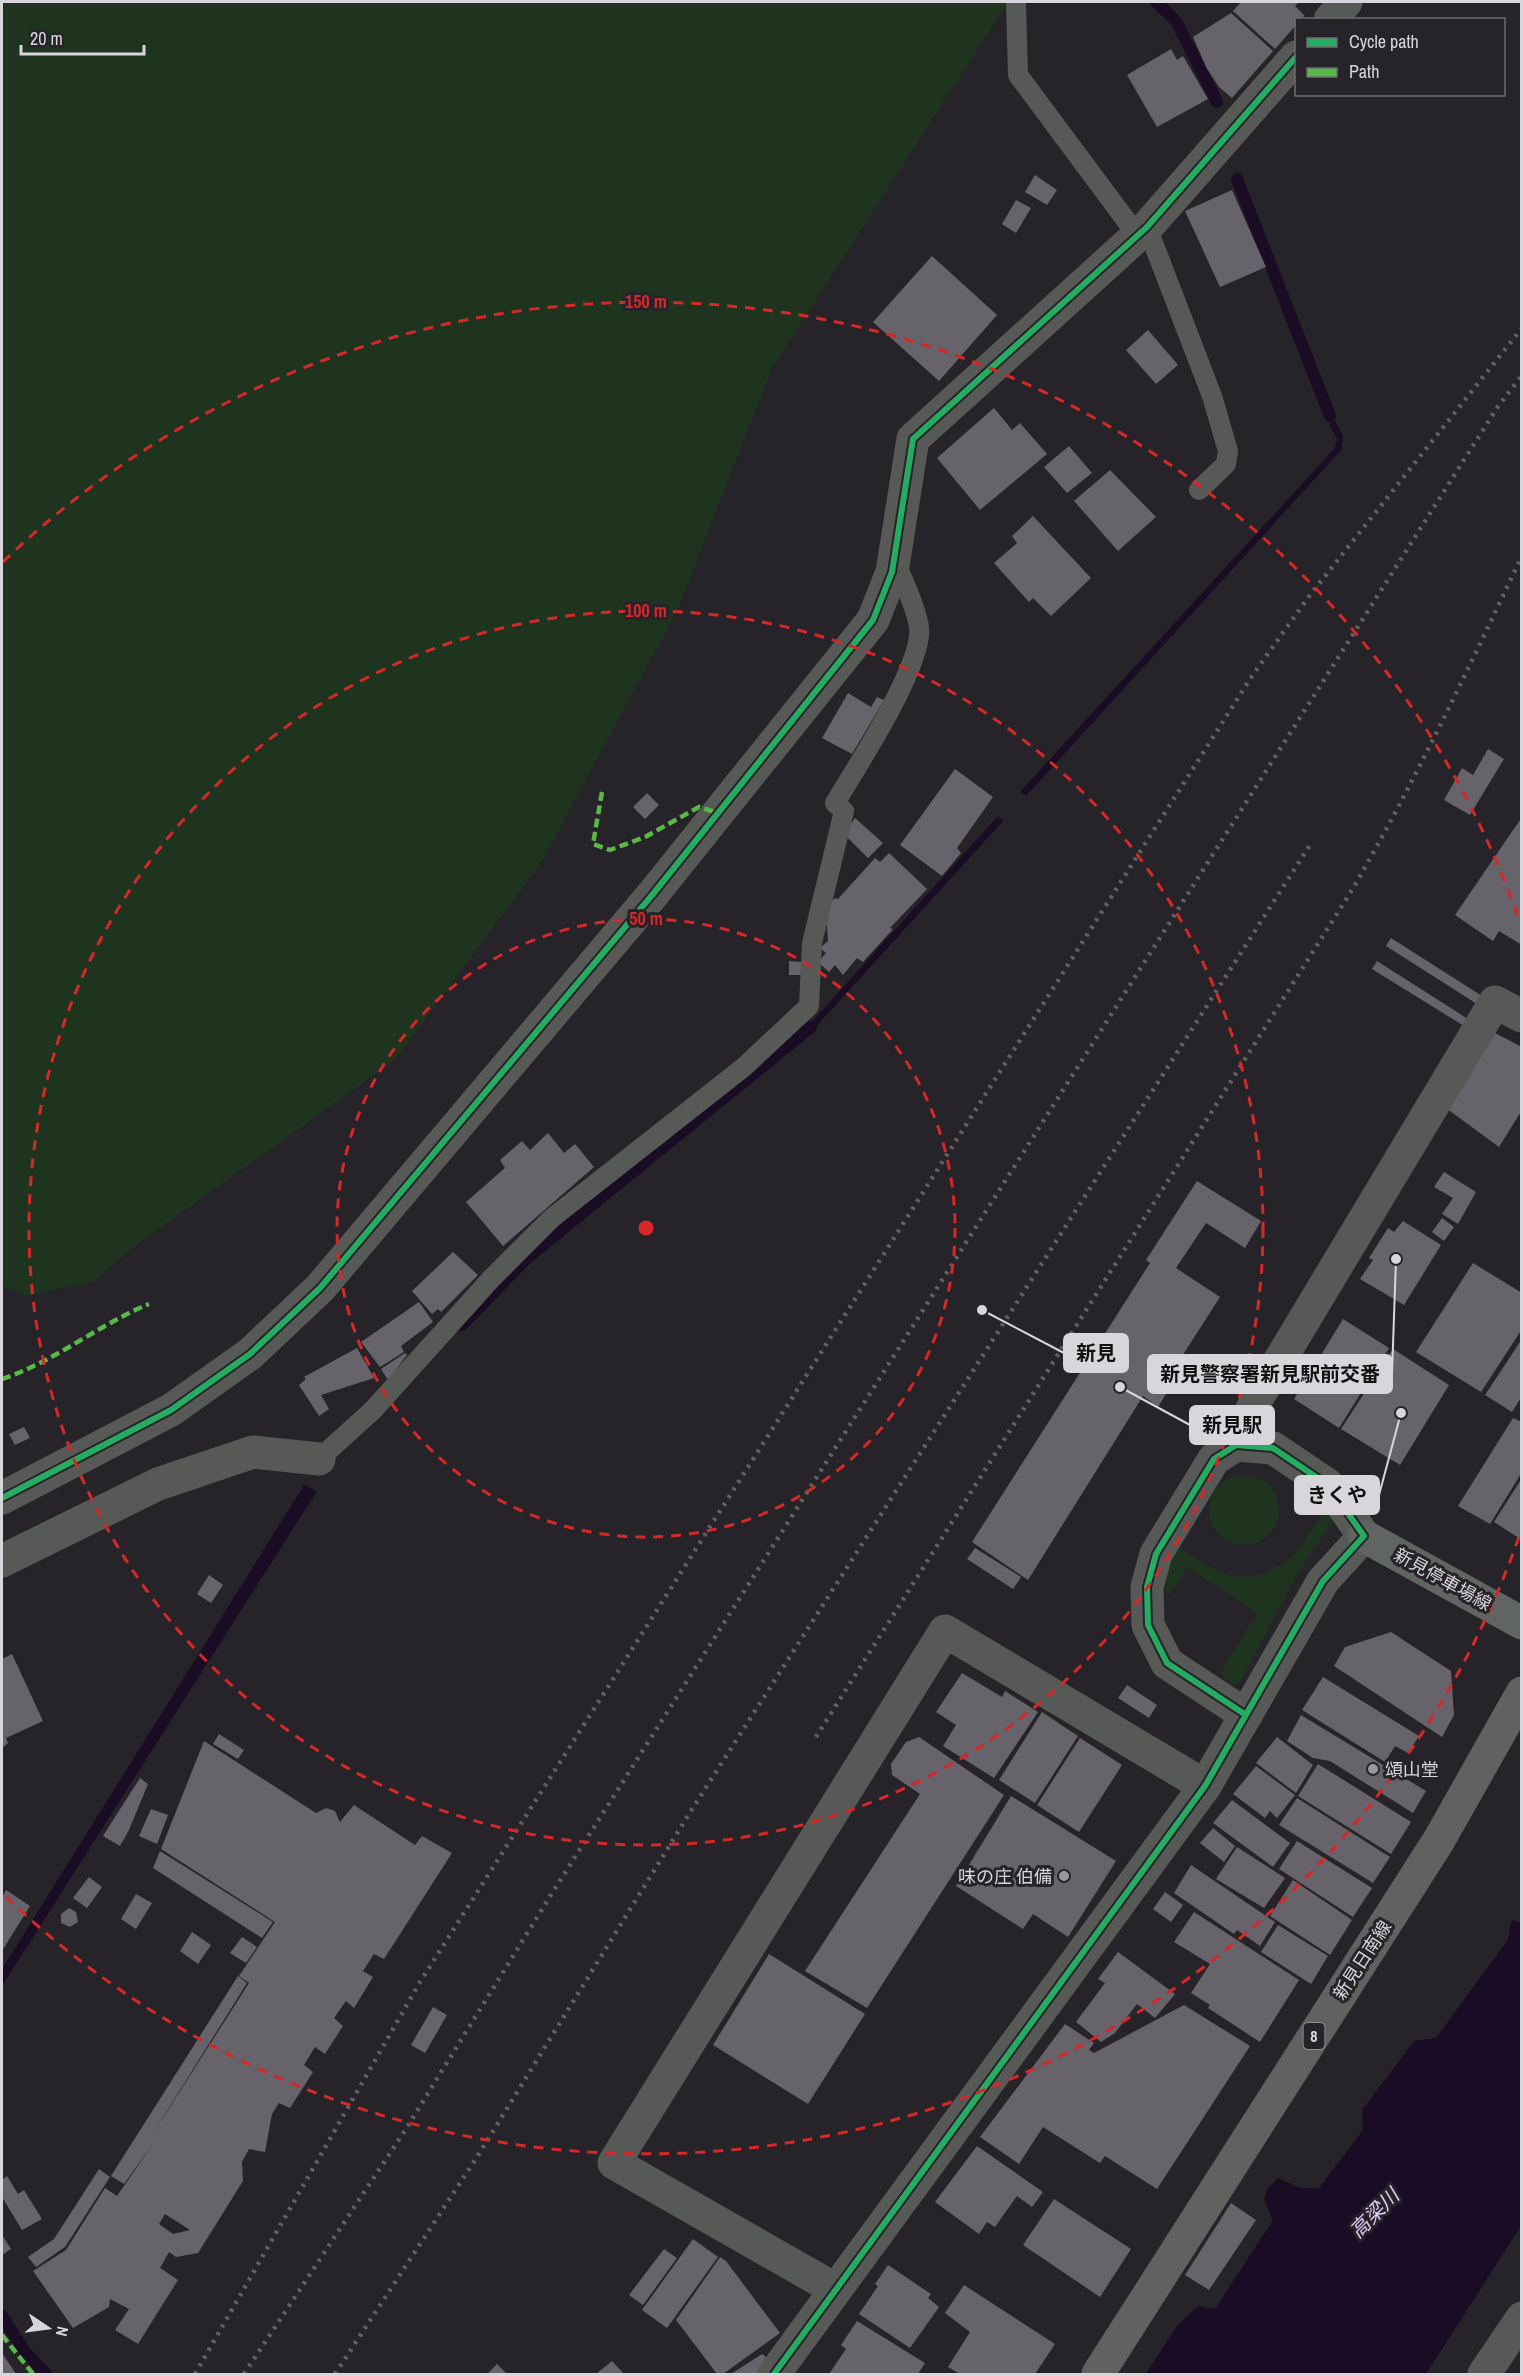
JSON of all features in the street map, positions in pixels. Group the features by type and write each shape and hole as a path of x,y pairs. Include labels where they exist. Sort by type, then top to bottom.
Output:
{"main road":[{"name":"新見停車場線","path":"1364,1536 1521,1623"},
{"name":"新見日南線","path":"1098,2374 1439,1840 1521,1693"}],"street":[{"path":"1332,18 1346,2"},
{"path":"2,1498 171,1410 250,1354 320,1288 653,894 873,620 892,572 913,439 1142,231 1295,58"},
{"path":"1246,1715 1167,1663 1148,1625 1147,1587 1156,1554 1214,1460 1236,1445 1256,1400 1495,1002 1521,1016"},
{"path":"774,2374 1204,1786 1323,1581 1364,1536 1328,1485 1273,1448 1236,1445"},
{"path":"2,1561 158,1484 253,1452 319,1459"},
{"path":"835,2289 614,2163 945,1631 1204,1786"},
{"path":"1488,2373 1521,2318"}],"lane":[{"path":"1016,2 1018,75 1142,231 1212,396 1228,451 1226,464 1199,490"},
{"path":"319,1459 373,1410 491,1279 552,1218 744,1067 809,1006 812,943 844,811 835,803 891,708 918,646 919,627 894,556"}],"green space":[{"path":"2,2 1008,2 772,368 678,609 542,861 395,1060 136,1245 95,1281 25,1296 2,1286"},
{"path":"1244,1475 1257,1478 1269,1485 1276,1497 1279,1510 1276,1523 1269,1535 1257,1542 1244,1545 1231,1542 1219,1535 1212,1523 1209,1510 1212,1497 1219,1485 1231,1478"},
{"path":"1324,1511 1329,1511 1333,1519 1331,1524 1298,1573 1242,1678 1237,1684 1231,1683 1220,1673 1258,1613 1187,1567 1170,1595 1166,1593 1167,1570 1176,1549 1180,1548 1206,1565 1233,1577 1264,1574 1293,1557"}],"water":[{"path":"1335,421 1343,436 1342,449 1026,796 1020,792 1335,448 1337,439 1329,424"},
{"path":"998,816 1003,821 803,1041 798,1037"},
{"path":"304,1485 317,1491 2,1986 2,1969"},
{"name":"高梁川","path":"1512,1920 1522,1923 1521,2226 1426,2374 1146,2374 1176,2327 1198,2306 1215,2309 1273,2220 1264,2200 1267,2189 1278,2178 1300,2188 1319,2188 1363,2130 1362,2110 1414,2041 1436,2038 1507,1941"}],"building":[{"path":"1241,2 1299,2 1295,6 1305,16 1295,18 1295,26 1275,49 1233,11"},
{"path":"1231,13 1273,51 1232,98 1219,87 1206,67 1193,37"},
{"path":"1171,49 1177,60 1183,56 1208,99 1157,127 1127,75"},
{"path":"1035,175 1057,190 1047,205 1025,192"},
{"path":"1232,190 1266,267 1220,287 1185,211"},
{"path":"1016,200 1031,208 1016,233 1002,224"},
{"path":"932,256 997,315 939,381 873,322"},
{"path":"1148,330 1178,365 1156,384 1126,350"},
{"path":"994,408 1012,430 1020,423 1047,454 980,510 937,458"},
{"path":"1069,446 1092,473 1067,493 1044,467"},
{"path":"1110,470 1156,517 1118,551 1074,501"},
{"path":"1033,516 1091,578 1051,616 1033,598 1029,602 994,563 1017,543 1012,536"},
{"path":"848,693 871,707 877,697 884,700 852,754 822,738"},
{"path":"1488,749 1504,759 1470,815 1444,800 1462,768 1473,775"},
{"path":"955,769 993,797 957,848 961,853 942,876 900,845"},
{"path":"647,793 659,805 645,819 633,807"},
{"path":"1522,817 1522,945 1499,931 1493,941 1455,915"},
{"path":"855,818 883,843 868,858 844,834"},
{"path":"889,853 927,889 890,928 893,929 863,962 857,958 843,975 835,965 829,972 818,962 826,953 820,948 828,941 827,926 822,922 829,903 835,898 838,899 875,858 880,862"},
{"path":"1391,938 1482,996 1477,1004 1386,946"},
{"path":"789,961 802,962 801,975 789,975"},
{"path":"1377,961 1468,1019 1464,1026 1372,969"},
{"path":"1491,1031 1522,1047 1522,1110 1499,1147 1446,1108"},
{"path":"548,1133 564,1153 575,1144 594,1167 503,1246 466,1202 505,1168 500,1160 522,1141 530,1150"},
{"path":"1444,1172 1476,1192 1458,1224 1442,1214 1453,1198 1434,1187"},
{"path":"1197,1181 1261,1221 1245,1248 1206,1223 1176,1268 1220,1297 1170,1375 1175,1379 1158,1407 1143,1396 1028,1580 972,1542 1150,1263 1146,1260"},
{"path":"1442,1218 1454,1227 1444,1241 1432,1232"},
{"path":"1403,1221 1441,1245 1404,1305 1360,1279 1373,1260 1369,1258 1388,1228 1394,1232"},
{"path":"453,1252 478,1275 441,1312 438,1309 432,1314 412,1291"},
{"path":"1473,1263 1522,1293 1522,1329 1481,1392 1416,1352"},
{"path":"419,1302 433,1322 401,1346 404,1352 380,1367 361,1342"},
{"path":"1343,1319 1389,1348 1339,1428 1294,1399"},
{"path":"1522,1339 1522,1396 1512,1412 1485,1395"},
{"path":"357,1348 374,1378 321,1395 329,1409 319,1416 299,1385 306,1379 304,1377"},
{"path":"1393,1349 1449,1385 1400,1465 1341,1429"},
{"path":"405,1353 407,1355 388,1380 381,1369"},
{"path":"1513,1418 1522,1422 1522,1472 1490,1524 1458,1506"},
{"path":"24,1427 30,1438 15,1445 9,1434"},
{"path":"1522,1478 1522,1540 1494,1522"},
{"path":"975,1548 1021,1577 1013,1589 967,1559"},
{"path":"209,1575 223,1585 211,1603 197,1594"},
{"path":"1391,1632 1451,1671 1454,1715 1442,1737 1334,1666 1345,1647"},
{"path":"12,1654 43,1721 6,1738 8,1743 2,1748 2,1659"},
{"path":"962,1673 1002,1697 1005,1691 1038,1712 994,1778 943,1746 956,1725 936,1712"},
{"path":"1323,1677 1419,1736 1408,1753 1395,1746 1385,1762 1302,1710"},
{"path":"1127,1685 1157,1705 1149,1718 1118,1698"},
{"path":"1042,1712 1078,1736 1035,1803 999,1780"},
{"path":"1301,1715 1426,1791 1413,1813 1330,1761 1313,1758 1287,1741"},
{"path":"219,1734 244,1750 238,1759 213,1744"},
{"path":"919,1737 1004,1795 867,2008 805,1971 920,1794 892,1775 891,1764 906,1742"},
{"path":"1277,1737 1313,1765 1296,1793 1256,1763"},
{"path":"1080,1738 1122,1765 1079,1832 1037,1805"},
{"path":"204,1741 316,1813 326,1808 335,1811 340,1822 354,1805 415,1845 422,1836 452,1853 384,1959 374,1954 363,1971 373,1977 354,2008 346,2001 334,2018 343,2026 325,2054 315,2047 304,2065 313,2072 290,2108 279,2103 272,2114 265,2152 249,2149 242,2162 243,2181 198,2253 176,2257 169,2252 160,2268 178,2280 138,2344 115,2330 129,2309 110,2299 109,2307 73,2328 33,2271 66,2250 105,2188 117,2196 155,2141 124,2184 111,2176 238,1976 247,1983 150,2138 249,1983 239,1976 275,1922 161,1849","holes":["165,2214 190,2230 173,2234 159,2224"]},
{"path":"1318,1764 1411,1822 1391,1854 1298,1796"},
{"path":"1256,1766 1295,1795 1277,1818 1270,1811 1265,1818 1233,1794"},
{"path":"140,1778 148,1784 120,1846 103,1836"},
{"path":"1011,1796 1116,1861 1068,1937 1033,1914 1023,1929 956,1886"},
{"path":"1297,1798 1390,1857 1373,1883 1279,1825"},
{"path":"1232,1800 1290,1843 1273,1867 1213,1823"},
{"path":"151,1809 168,1815 157,1844 139,1836"},
{"path":"1213,1828 1235,1846 1224,1862 1200,1843"},
{"path":"1297,1841 1372,1888 1353,1917 1279,1869"},
{"path":"1237,1847 1285,1878 1264,1908 1216,1879"},
{"path":"160,1851 273,1922 262,1938 153,1868"},
{"path":"1191,1865 1275,1922 1260,1946 1237,1930 1234,1934 1174,1893"},
{"path":"89,1877 102,1887 87,1908 73,1898"},
{"path":"1293,1880 1352,1920 1330,1955 1270,1916"},
{"path":"6,1890 30,1906 2,1951 2,1897"},
{"path":"1165,1892 1183,1905 1171,1922 1153,1909"},
{"path":"136,1894 152,1903 136,1929 121,1919"},
{"path":"69,1908 76,1912 78,1922 70,1927 61,1923 61,1914"},
{"path":"1194,1912 1299,1980 1260,2042 1208,2008 1210,2005 1191,1993 1210,1964 1174,1942"},
{"path":"1278,1925 1328,1956 1311,1984 1261,1952"},
{"path":"192,1932 211,1945 198,1964 180,1951"},
{"path":"242,1937 257,1947 246,1963 230,1953"},
{"path":"1118,1952 1175,1994 1155,2018 1137,2004 1115,2033 1101,2042 1076,2022 1105,1983 1098,1979"},
{"path":"769,1954 865,2014 808,2104 713,2045"},
{"path":"1184,2005 1250,2046 1157,2189 1105,2156 1100,2163 1043,2127 1019,2164 980,2137 1065,2024 1094,2043 1089,2050 1094,2053"},
{"path":"433,2007 447,2015 425,2053 411,2045"},
{"path":"977,2146 1043,2192 1032,2207 1017,2196 995,2227 987,2222 979,2234 935,2202"},
{"path":"99,2169 110,2177 65,2247 36,2267 28,2257 54,2239"},
{"path":"7,2176 18,2194 24,2190 42,2219 22,2230 2,2197 2,2180"},
{"path":"1054,2199 1131,2249 1100,2297 1023,2245"},
{"path":"1231,2203 1256,2220 1209,2290 1185,2275"},
{"path":"2,2235 11,2249 2,2255"},
{"path":"693,2239 718,2257 667,2328 642,2310"},
{"path":"664,2249 677,2258 643,2305 629,2295"},
{"path":"720,2257 726,2261 780,2333 723,2374 717,2374 676,2320"},
{"path":"888,2265 931,2294 928,2298 939,2307 910,2348 859,2314 878,2286 875,2284"},
{"path":"964,2285 1055,2344 1035,2374 960,2374 948,2367 970,2332 945,2313"},
{"path":"857,2321 925,2363 918,2374 829,2374 846,2349 841,2345"},
{"path":"2,2353 16,2374 2,2374"},
{"path":"762,2354 771,2361 761,2374 731,2374"},
{"path":"612,2361 624,2374 596,2374"},
{"path":"497,2364 507,2374 487,2374"}],"waterway":[{"path":"1156,2 1176,21 1217,102"},
{"path":"1237,179 1330,416"},
{"path":"462,1325 527,1258 811,1027"},
{"path":"2,2316 27,2354 46,2374"}],"railway":[{"path":"195,2374 420,1982 1252,676 1310,595 1522,328"},
{"path":"244,2374 404,2132 554,1890 1497,408 1522,375"},
{"path":"816,1737 1352,890 1419,767 1522,556"},
{"path":"335,2374 477,2157 689,1814 1310,845"}],"marked path":[{"path":"602,792 593,844 610,850 645,837 699,807 718,813"},
{"path":"2,1379 40,1363 149,1304"},
{"path":"2,2335 33,2374"}],"cycle path":[{"path":"2,1498 171,1410 250,1354 320,1288 653,894 873,620 892,572 913,439 1147,227 1295,58"},
{"path":"774,2374 1205,1786 1323,1581 1364,1536 1328,1485 1273,1448 1236,1445 1214,1459 1156,1554 1147,1587 1148,1625 1167,1663 1246,1715"}],"place":[{"name":"新見警察署新見駅前交番","path":"1396,1259"},
{"name":"新見","path":"982,1310"},
{"name":"新見駅","path":"1120,1387"},
{"name":"きくや","path":"1401,1413"},
{"name":"頌山堂","path":"1373,1769"},
{"name":"味の庄 伯備","path":"1064,1876"}]}
